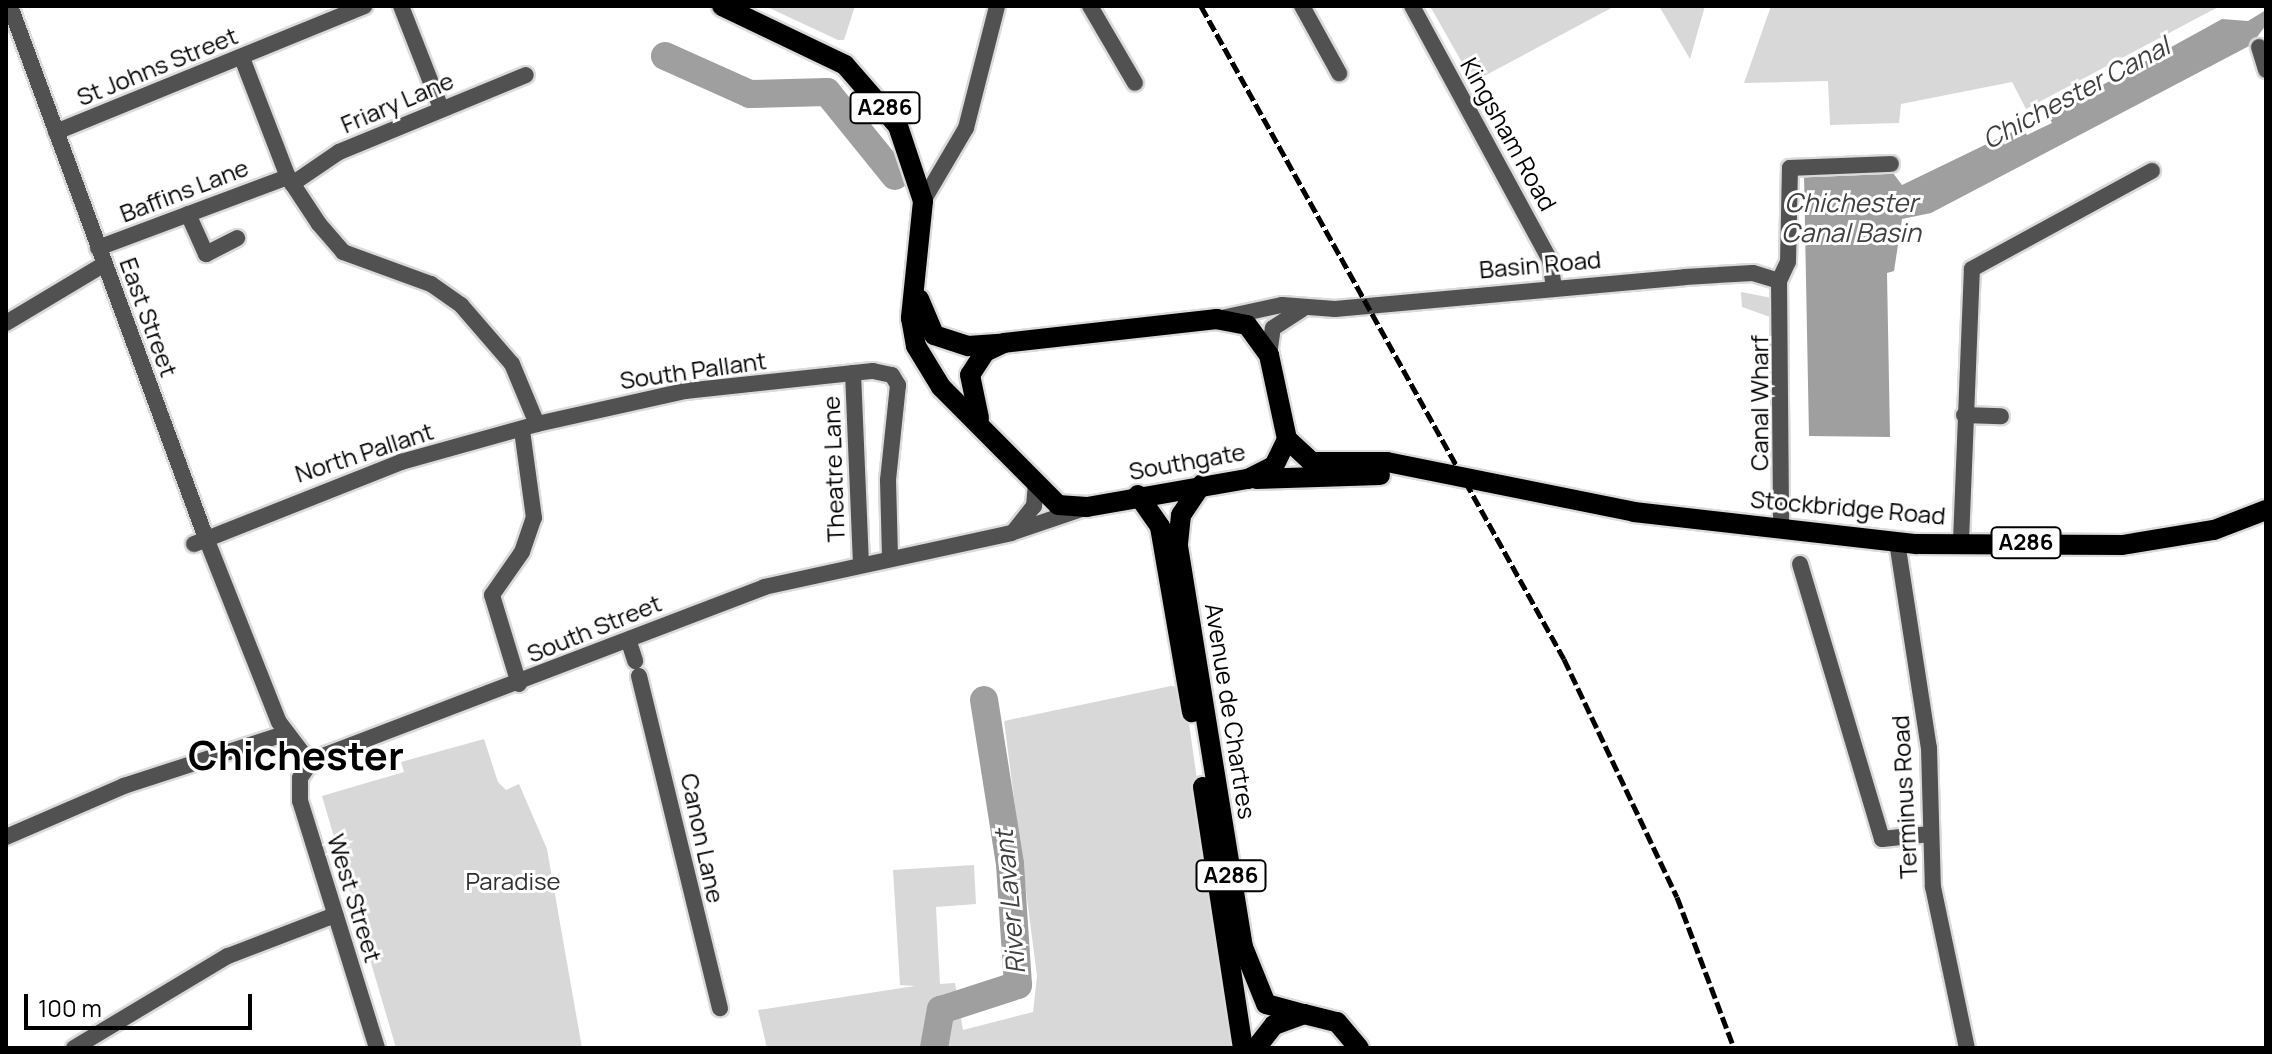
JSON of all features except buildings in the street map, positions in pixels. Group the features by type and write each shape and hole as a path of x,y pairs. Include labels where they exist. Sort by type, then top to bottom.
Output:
{"main road":[{"name":"A286","path":"722,6 823,51 874,92 898,126 923,201 918,294 911,318 921,356 941,387 979,418"},
{"name":"A286","path":"918,294 934,335 968,346 1217,319 1247,325 1269,355 1287,439 1312,462 1403,467"},
{"name":"A286","path":"979,418 970,375 985,352 1004,343"},
{"name":"Southgate","path":"979,418 1036,485 1058,505 1087,507 1138,495 1248,479 1274,466 1287,439"},
{"name":"A286","path":"1248,479 1403,467"},
{"name":"Stockbridge Road","path":"1403,467 1634,512 1781,525 1897,542 2122,545 2214,530 2266,510"},
{"name":"Avenue de Chartres","path":"1202,484 1181,515 1178,546 1243,947 1266,1004 1304,1014"},
{"name":"Avenue de Chartres","path":"1138,495 1152,509 1164,543 1243,1048"},
{"path":"1256,1048 1274,1025 1304,1014 1337,1022 1360,1045"}],"street":[{"name":"St Johns Street","path":"56,132 364,6"},
{"path":"401,6 441,108"},
{"path":"923,201 966,128 997,6"},
{"path":"1090,6 1135,83"},
{"path":"1302,6 1339,73"},
{"name":"Kingsham Road","path":"1412,6 1550,260 1554,289"},
{"name":"East Street","path":"11,18 101,256 200,541 287,733 310,763"},
{"path":"2259,47 2266,70"},
{"path":"242,58 290,180 343,252 431,284 461,305 512,364 529,427 534,518 522,552 492,595 519,684"},
{"name":"Friary Lane","path":"290,180 339,152 526,75"},
{"name":"Canal Wharf","path":"1781,525 1779,281 1788,262 1790,168 1891,164"},
{"path":"1961,541 1967,283 1977,263 2152,171"},
{"name":"Baffins Lane","path":"6,323 101,256 188,214 290,180"},
{"path":"188,214 206,254 237,238"},
{"name":"Basin Road","path":"1217,319 1239,310 1303,308 1753,273 1779,281"},
{"path":"1269,355 1273,328 1303,308"},
{"name":"South Pallant","path":"529,427 685,391 873,371 892,375 898,385 888,480 895,557"},
{"name":"Theatre Lane","path":"853,373 861,563"},
{"path":"1964,415 2001,416"},
{"name":"North Pallant","path":"200,541 276,508 401,462 529,427"},
{"path":"1011,533 1027,520 1036,485"},
{"name":"Southgate","path":"895,557 1011,533 1087,507"},
{"name":"Terminus Road","path":"1897,542 1929,748 1930,834 1942,946 1967,1048"},
{"name":"South Street","path":"310,763 629,642 734,597 895,557"},
{"path":"1800,564 1882,839 1930,834"},
{"name":"Canon Lane","path":"629,642 720,1008"},
{"path":"6,837 124,786 287,733"},
{"name":"West Street","path":"310,763 299,795 377,1048"},
{"path":"74,1048 228,956 335,915"}],"green space":[{"path":"765,6 855,6 844,40 838,40"},
{"path":"1430,6 1615,6 1473,82"},
{"path":"1659,6 1705,6 1690,59"},
{"path":"1771,6 2220,6 2026,109 2012,82 1901,104 1899,123 1830,125 1828,81 1744,83"},
{"path":"1741,292 1772,298 1773,318 1742,307"},
{"path":"1171,686 1184,688 1235,1048 767,1048 758,1010 915,986 900,985 893,870 974,865 976,904 936,907 940,984 955,983 963,1030 1033,1012 1037,976 1004,721"},
{"name":"Paradise","path":"484,739 498,782 506,790 519,784 547,849 582,1048 396,1048 322,796 404,772 401,762"}],"water":[{"name":"Chichester Canal Basin","path":"2266,10 2266,25 2251,45 1931,213 1902,219 1894,271 1887,273 1890,437 1809,436 1804,175 1890,169 1902,185 2022,127 2027,135 2052,123 2048,115 2222,19 2248,21"}],"waterway":[{"name":"River Lavant","path":"665,56 750,94 827,92 895,176"},
{"name":"River Lavant","path":"984,700 989,700"},
{"name":"River Lavant","path":"934,1048 941,1010 1018,985 1010,864 984,700"}],"railway":[{"path":"1201,6 1564,659 1677,897 1734,1048"}],"district":[{"name":"Chichester","path":"296,755"}],"water label":[{"name":"Chichester Canal","path":"2076,93"}]}
